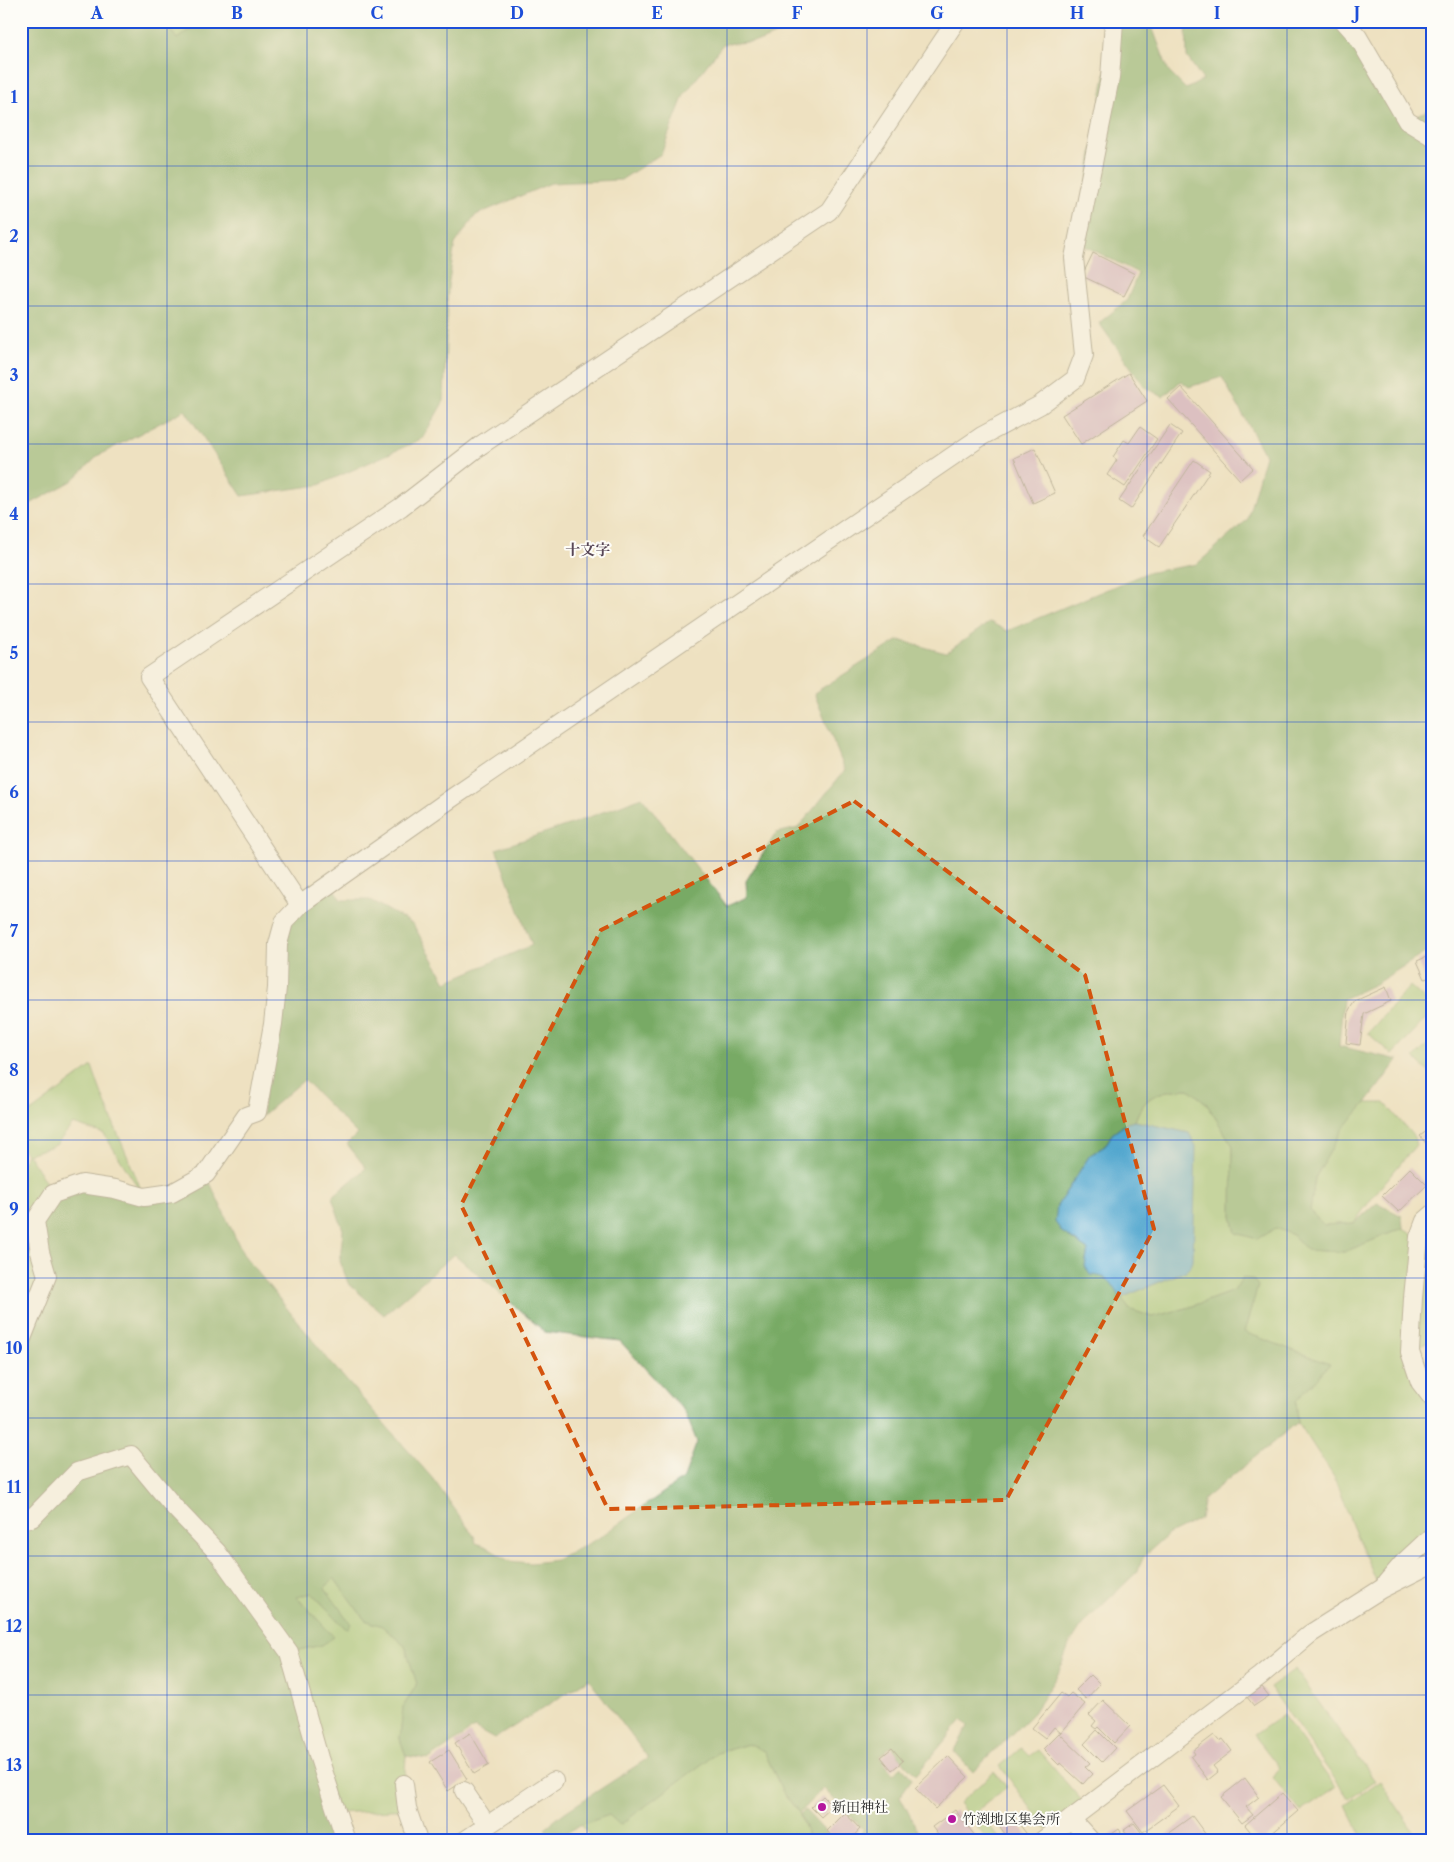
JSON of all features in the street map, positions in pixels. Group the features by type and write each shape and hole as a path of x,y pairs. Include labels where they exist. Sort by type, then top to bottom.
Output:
{"street":[{"path":"300,905 149,677 401,507 481,445 829,211 956,21"},
{"path":"21,1341 47,1276 40,1252 35,1221 53,1194 82,1184 115,1189 144,1197 172,1193 206,1174 246,1116 257,1112 273,1024 277,988 278,944 284,922 300,905 448,800 982,436 1040,405 1074,379 1084,355 1074,258 1110,78 1114,21"},
{"path":"1344,21 1358,37 1407,121 1433,136"},
{"path":"1433,1214 1425,1221 1419,1237 1410,1352 1420,1382 1433,1398"},
{"path":"21,1519 32,1518 77,1472 131,1455 175,1508 217,1552 289,1652 319,1758 346,1841"},
{"path":"1380,1589 1433,1534"},
{"path":"1042,1841 1260,1676 1310,1634 1380,1589 1433,1562"},
{"path":"464,1841 554,1781"},
{"path":"404,1784 407,1809 418,1841"},
{"path":"464,1791 487,1825"},
{"path":"1071,1819 1091,1841"}],"highlighted area":[{"path":"854,801 1085,975 1154,1229 1006,1500 608,1509 461,1205 601,930"}],"green space":[{"path":"21,21 164,21 177,39 201,21 808,21 761,41 723,44 684,95 661,154 621,180 551,183 476,215 455,244 448,287 444,401 422,439 319,485 242,496 185,410 99,455 72,481 21,509"},
{"path":"164,21 201,21 177,39"},
{"path":"1114,21 1150,21 1169,72 1186,89 1203,80 1187,57 1186,21 1344,21 1407,121 1433,107 1433,948 1375,984 1343,999 1339,1046 1398,1060 1366,1103 1342,1130 1315,1178 1310,1211 1324,1225 1354,1223 1377,1203 1402,1216 1403,1228 1344,1252 1307,1250 1293,1235 1276,1228 1257,1239 1236,1233 1232,1216 1233,1146 1206,1103 1189,1089 1162,1092 1149,1099 1143,1105 1135,1121 1127,1123 1112,1134 1105,1146 1090,1155 1057,1206 1071,1239 1088,1250 1085,1266 1109,1278 1129,1309 1152,1317 1187,1308 1234,1291 1242,1278 1253,1279 1258,1286 1244,1332 1330,1364 1296,1401 1298,1422 1204,1499 1200,1519 1169,1534 1144,1556 1137,1572 1082,1625 1069,1645 1058,1674 1033,1713 973,1772 954,1752 968,1726 962,1720 916,1775 892,1746 879,1756 893,1774 902,1766 912,1779 900,1796 920,1835 909,1838 910,1841 854,1841 864,1830 823,1788 799,1813 783,1792 764,1751 748,1744 717,1753 620,1825 609,1815 580,1825 553,1841 545,1828 565,1812 648,1758 589,1679 494,1739 474,1728 429,1759 406,1756 400,1739 403,1707 417,1684 405,1646 382,1626 365,1620 334,1578 325,1588 351,1624 347,1630 312,1593 297,1597 334,1637 322,1645 289,1652 346,1841 21,1841 21,1318 47,1276 35,1221 53,1194 82,1184 144,1197 206,1174 243,1254 332,1364 433,1479 474,1536 476,1543 485,1546 509,1561 531,1563 556,1560 597,1539 684,1478 697,1442 685,1412 620,1341 545,1332 454,1254 384,1315 348,1283 340,1261 343,1230 332,1197 366,1168 347,1144 357,1134 304,1080 262,1116 284,922 331,884 341,900 370,900 413,924 446,982 532,945 496,849 571,824 642,797 727,906 747,897 746,881 776,833 798,828 845,770 814,693 899,640 946,653 990,622 1007,631 1146,573 1197,564 1247,520 1265,455 1222,377 1189,387 1181,381 1163,397 1145,387 1099,323 1127,300 1138,273 1077,242"},
{"path":"1410,986 1433,1007 1433,1011 1392,1055 1368,1033"},
{"path":"1433,1039 1433,1076 1414,1058"},
{"path":"92,1066 144,1197 104,1134 73,1124 56,1145 28,1154 53,1194 47,1276 21,1318 21,1164 27,1154 21,1148 21,1114 32,1111"},
{"path":"1189,1089 1206,1103 1233,1146 1232,1216 1236,1233 1257,1239 1276,1227 1293,1235 1307,1250 1344,1252 1403,1228 1419,1237 1433,1214 1433,1339 1410,1352 1433,1399 1433,1556 1377,1583 1334,1477 1298,1422 1296,1401 1329,1364 1244,1332 1258,1286 1234,1291 1187,1308 1152,1317 1129,1309 1121,1298 1186,1271 1189,1133 1135,1121 1143,1105 1155,1095 1162,1092"},
{"path":"1366,1103 1385,1103 1414,1137 1416,1145 1375,1194 1354,1223 1324,1225 1310,1211 1315,1178 1342,1130"},
{"path":"334,1578 365,1620 382,1626 405,1646 417,1684 403,1707 400,1739 406,1756 404,1787 407,1809 337,1813 289,1652 322,1645 296,1597 312,1593 347,1630 325,1588"},
{"path":"1295,1669 1375,1781 1349,1799 1270,1687"},
{"path":"1283,1715 1336,1788 1301,1812 1273,1778 1280,1768 1254,1735"},
{"path":"748,1744 764,1751 783,1792 799,1813 809,1841 595,1841 580,1825 609,1815 620,1824 717,1753"},
{"path":"1021,1748 1029,1756 1038,1750 1083,1802 1047,1830 1000,1766"},
{"path":"994,1772 1007,1787 978,1810 999,1838 995,1841 988,1841 959,1803"},
{"path":"1380,1781 1418,1838 1433,1830 1433,1841 1364,1841 1346,1805"},
{"path":"805,1810 834,1841 810,1841 800,1814"}],"water":[{"path":"1135,1121 1189,1133 1196,1146 1193,1261 1186,1271 1121,1298 1106,1278 1090,1275 1085,1266 1088,1250 1062,1232 1055,1222 1057,1206 1090,1155 1105,1146 1112,1134 1127,1123"}],"building":[{"path":"1093,253 1135,274 1124,296 1082,276"},
{"path":"1129,373 1147,401 1081,444 1062,415"},
{"path":"1181,387 1253,468 1240,480 1168,399"},
{"path":"1170,425 1182,433 1131,509 1119,501"},
{"path":"1140,427 1157,439 1125,487 1107,475 1117,460 1113,457 1124,440 1129,443"},
{"path":"1035,448 1055,493 1033,503 1014,458"},
{"path":"1194,460 1210,471 1159,547 1143,536"},
{"path":"1433,954 1433,976 1425,979 1417,961"},
{"path":"1386,987 1391,1001 1364,1014 1360,1045 1346,1043 1349,1010 1355,1001"},
{"path":"1433,1128 1433,1152 1420,1136"},
{"path":"1410,1168 1427,1185 1399,1212 1382,1196"},
{"path":"1091,1675 1100,1684 1086,1699 1076,1690"},
{"path":"1262,1687 1269,1696 1254,1706 1247,1697"},
{"path":"1061,1693 1067,1697 1071,1693 1085,1704 1061,1733 1054,1727 1045,1738 1032,1728"},
{"path":"1103,1700 1130,1726 1114,1743 1098,1727 1096,1729 1092,1726 1096,1721 1089,1715"},
{"path":"1097,1730 1115,1748 1102,1762 1084,1744"},
{"path":"470,1733 489,1765 474,1774 455,1743"},
{"path":"1059,1733 1090,1763 1085,1767 1092,1774 1083,1784 1060,1763 1059,1765 1043,1749"},
{"path":"1214,1735 1219,1741 1223,1739 1232,1751 1213,1766 1218,1772 1208,1780 1191,1757 1195,1754 1193,1751"},
{"path":"892,1748 903,1761 892,1770 881,1757"},
{"path":"449,1750 467,1779 448,1791 430,1762"},
{"path":"948,1756 968,1777 935,1809 915,1788"},
{"path":"1245,1778 1259,1797 1246,1807 1253,1815 1242,1823 1221,1797"},
{"path":"1163,1785 1179,1806 1143,1832 1127,1811"},
{"path":"1282,1793 1298,1811 1263,1841 1258,1841 1245,1825"},
{"name":"新田神社","path":"823,1796 833,1806 821,1817 811,1807"},
{"name":"竹渕地区集会所","path":"955,1810 979,1841 943,1841 932,1827"},
{"path":"845,1813 860,1829 849,1841 836,1841 827,1831"},
{"path":"1013,1816 1029,1837 1024,1841 1010,1841 1000,1827"},
{"path":"1192,1816 1209,1839 1207,1841 1166,1841 1163,1837"},
{"path":"1134,1823 1148,1841 1132,1841 1124,1830"},
{"path":"1119,1829 1127,1841 1102,1841"}],"place":[{"name":"新田神社","path":"822,1807"},
{"name":"竹渕地区集会所","path":"952,1819"}],"district":[{"name":"十文字","path":"588,550"}]}
